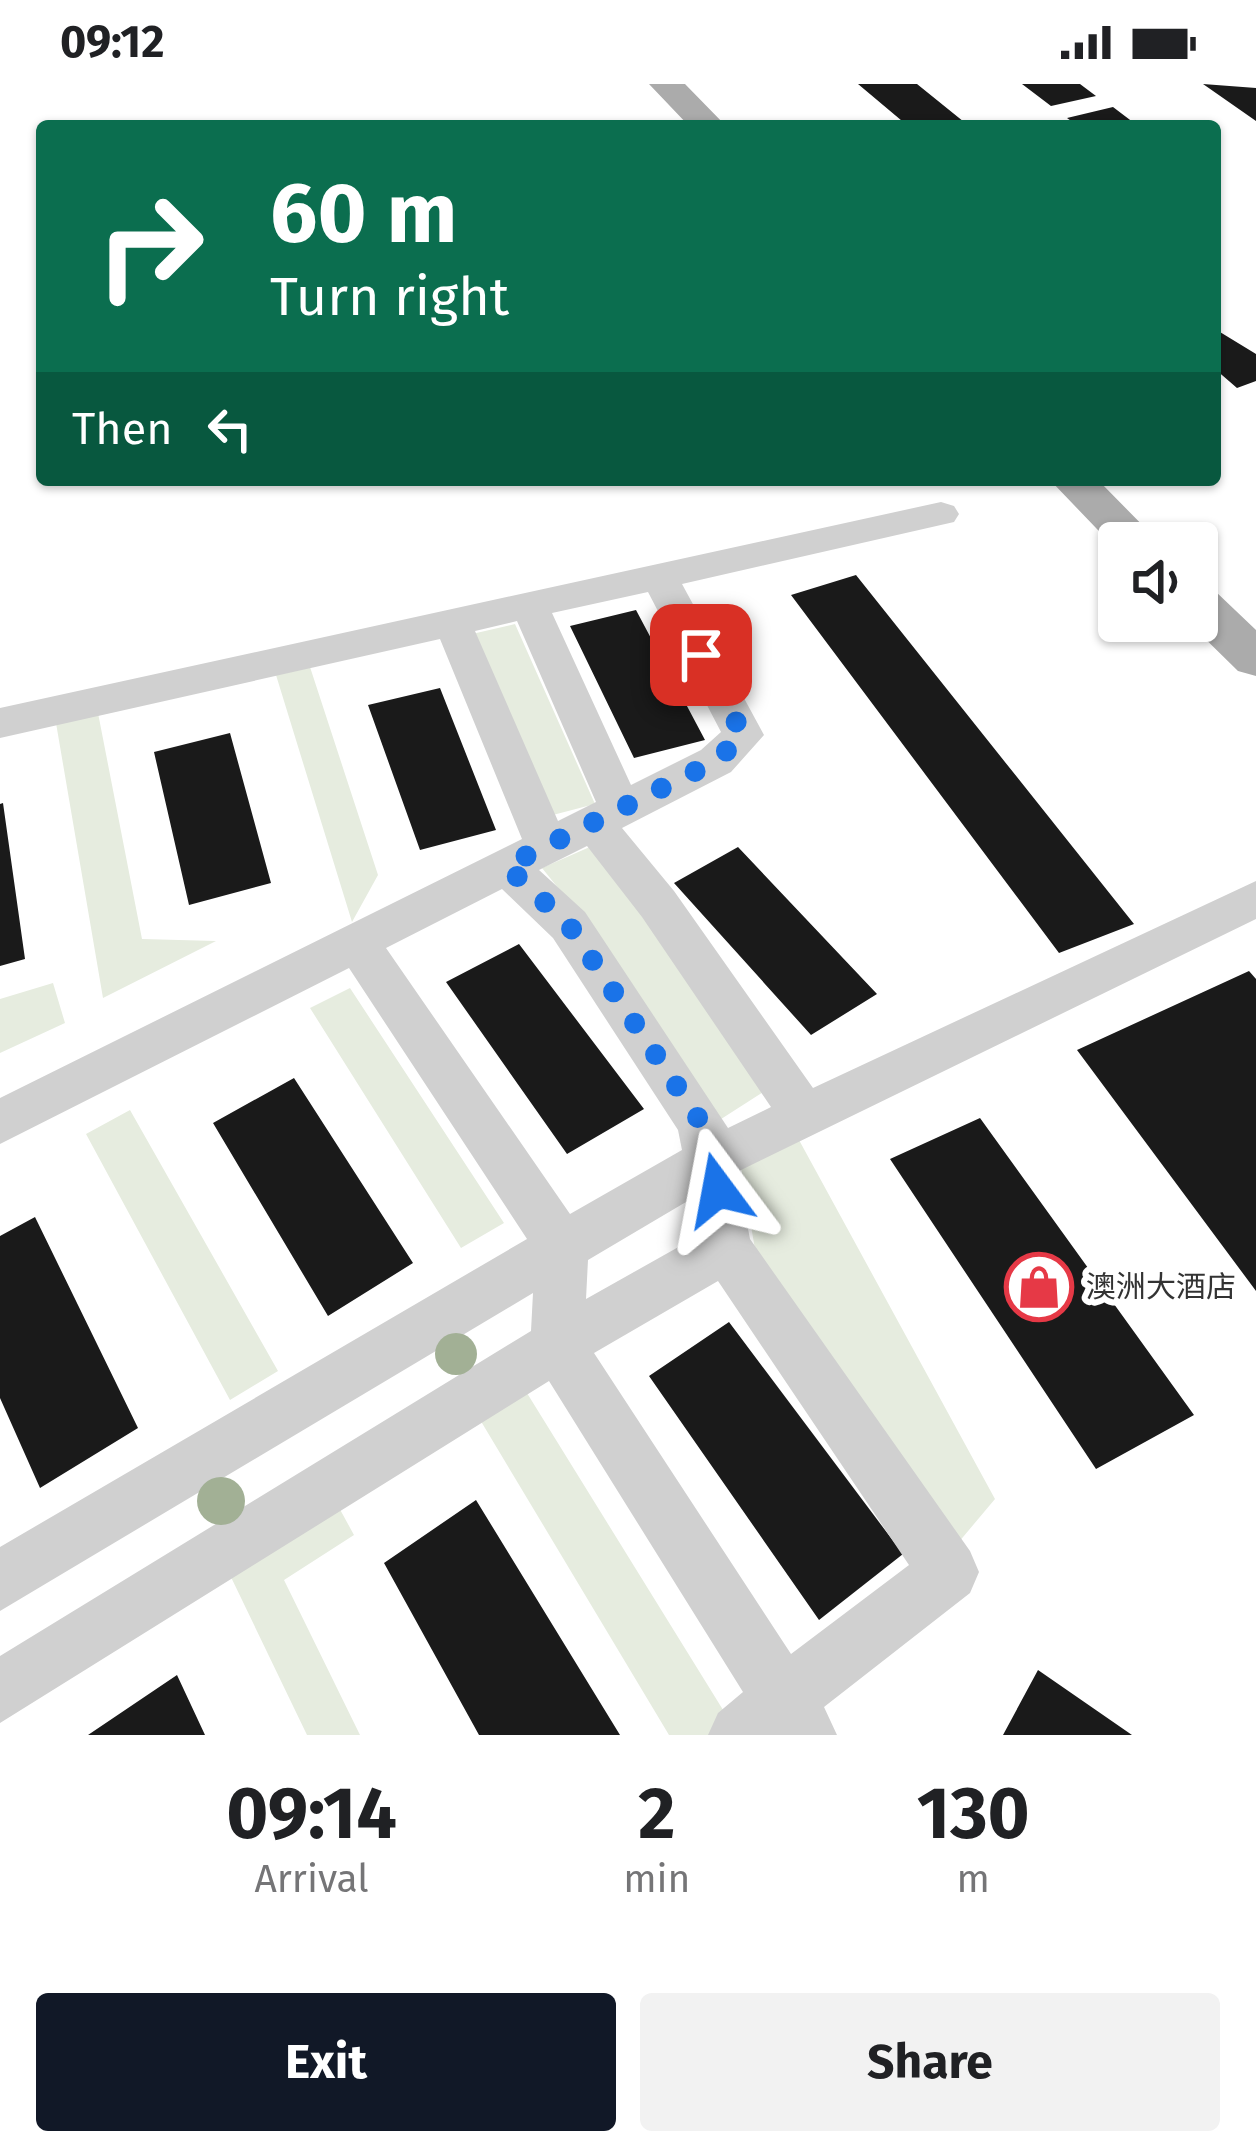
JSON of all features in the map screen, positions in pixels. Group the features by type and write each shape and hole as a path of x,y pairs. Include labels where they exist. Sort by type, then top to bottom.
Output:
{"main road":[{"path":"666,84 703,120"},
{"path":"1078,486 1115,522"},
{"path":"1218,622 1256,659"}],"street":[{"path":"0,723 941,514"},
{"path":"0,1122 716,761 743,735 658,575"},
{"path":"529,604 607,816 682,937 804,1115"},
{"path":"356,941 562,1247 557,1345 776,1723 949,1572 726,1248 702,1124 526,856 452,621"},
{"path":"0,1581 711,1160 1256,899"},
{"path":"0,1692 557,1345 726,1248"}],"shaded area":[{"path":"515,624 595,804 549,816 472,634"},
{"path":"310,667 378,875 352,922 276,675"},
{"path":"98,713 142,939 216,941 103,998 56,723"},
{"path":"592,846 768,1089 718,1121 592,930 542,868"},
{"path":"53,983 65,1023 0,1053 0,999"},
{"path":"350,988 504,1223 461,1248 310,1008"},
{"path":"130,1110 278,1371 230,1400 86,1134"},
{"path":"799,1140 995,1499 958,1543 757,1261 741,1167"},
{"path":"522,1385 733,1726 721,1735 669,1735 476,1413"},
{"path":"337,1504 354,1535 284,1580 360,1735 307,1735 229,1573"}],"building":[{"path":"858,84 917,84 962,120 901,120"},
{"path":"1022,84 1080,84 1096,96 1051,106"},
{"path":"1203,84 1256,88 1256,121"},
{"path":"1113,107 1130,120 1070,120"},
{"path":"1221,333 1256,354 1256,381 1237,388 1221,374"},
{"path":"856,575 1134,924 1059,953 791,595"},
{"path":"636,610 705,740 634,758 570,626"},
{"path":"440,688 496,830 420,850 368,705"},
{"path":"230,733 271,883 189,905 154,752"},
{"path":"0,804 25,959 0,966"},
{"path":"738,847 877,994 811,1035 674,883"},
{"path":"519,944 644,1109 567,1154 446,982"},
{"name":"澳洲大酒店","path":"1249,971 1256,979 1256,1291 1077,1050"},
{"path":"294,1078 413,1263 328,1316 213,1123"},
{"name":"澳洲大酒店","path":"980,1118 1194,1415 1096,1469 890,1159"},
{"path":"35,1217 138,1428 40,1488 0,1398 0,1236"},
{"path":"729,1322 903,1554 819,1620 649,1376"},
{"path":"476,1500 620,1735 479,1735 384,1563"},
{"path":"1038,1670 1132,1735 1003,1735"},
{"path":"177,1675 205,1735 88,1735"}],"place":[{"name":"澳洲大酒店","path":"1039,1287"}],"route":[{"path":"701,655 743,735 716,761 506,866 569,925 702,1124 718,1190"}]}
